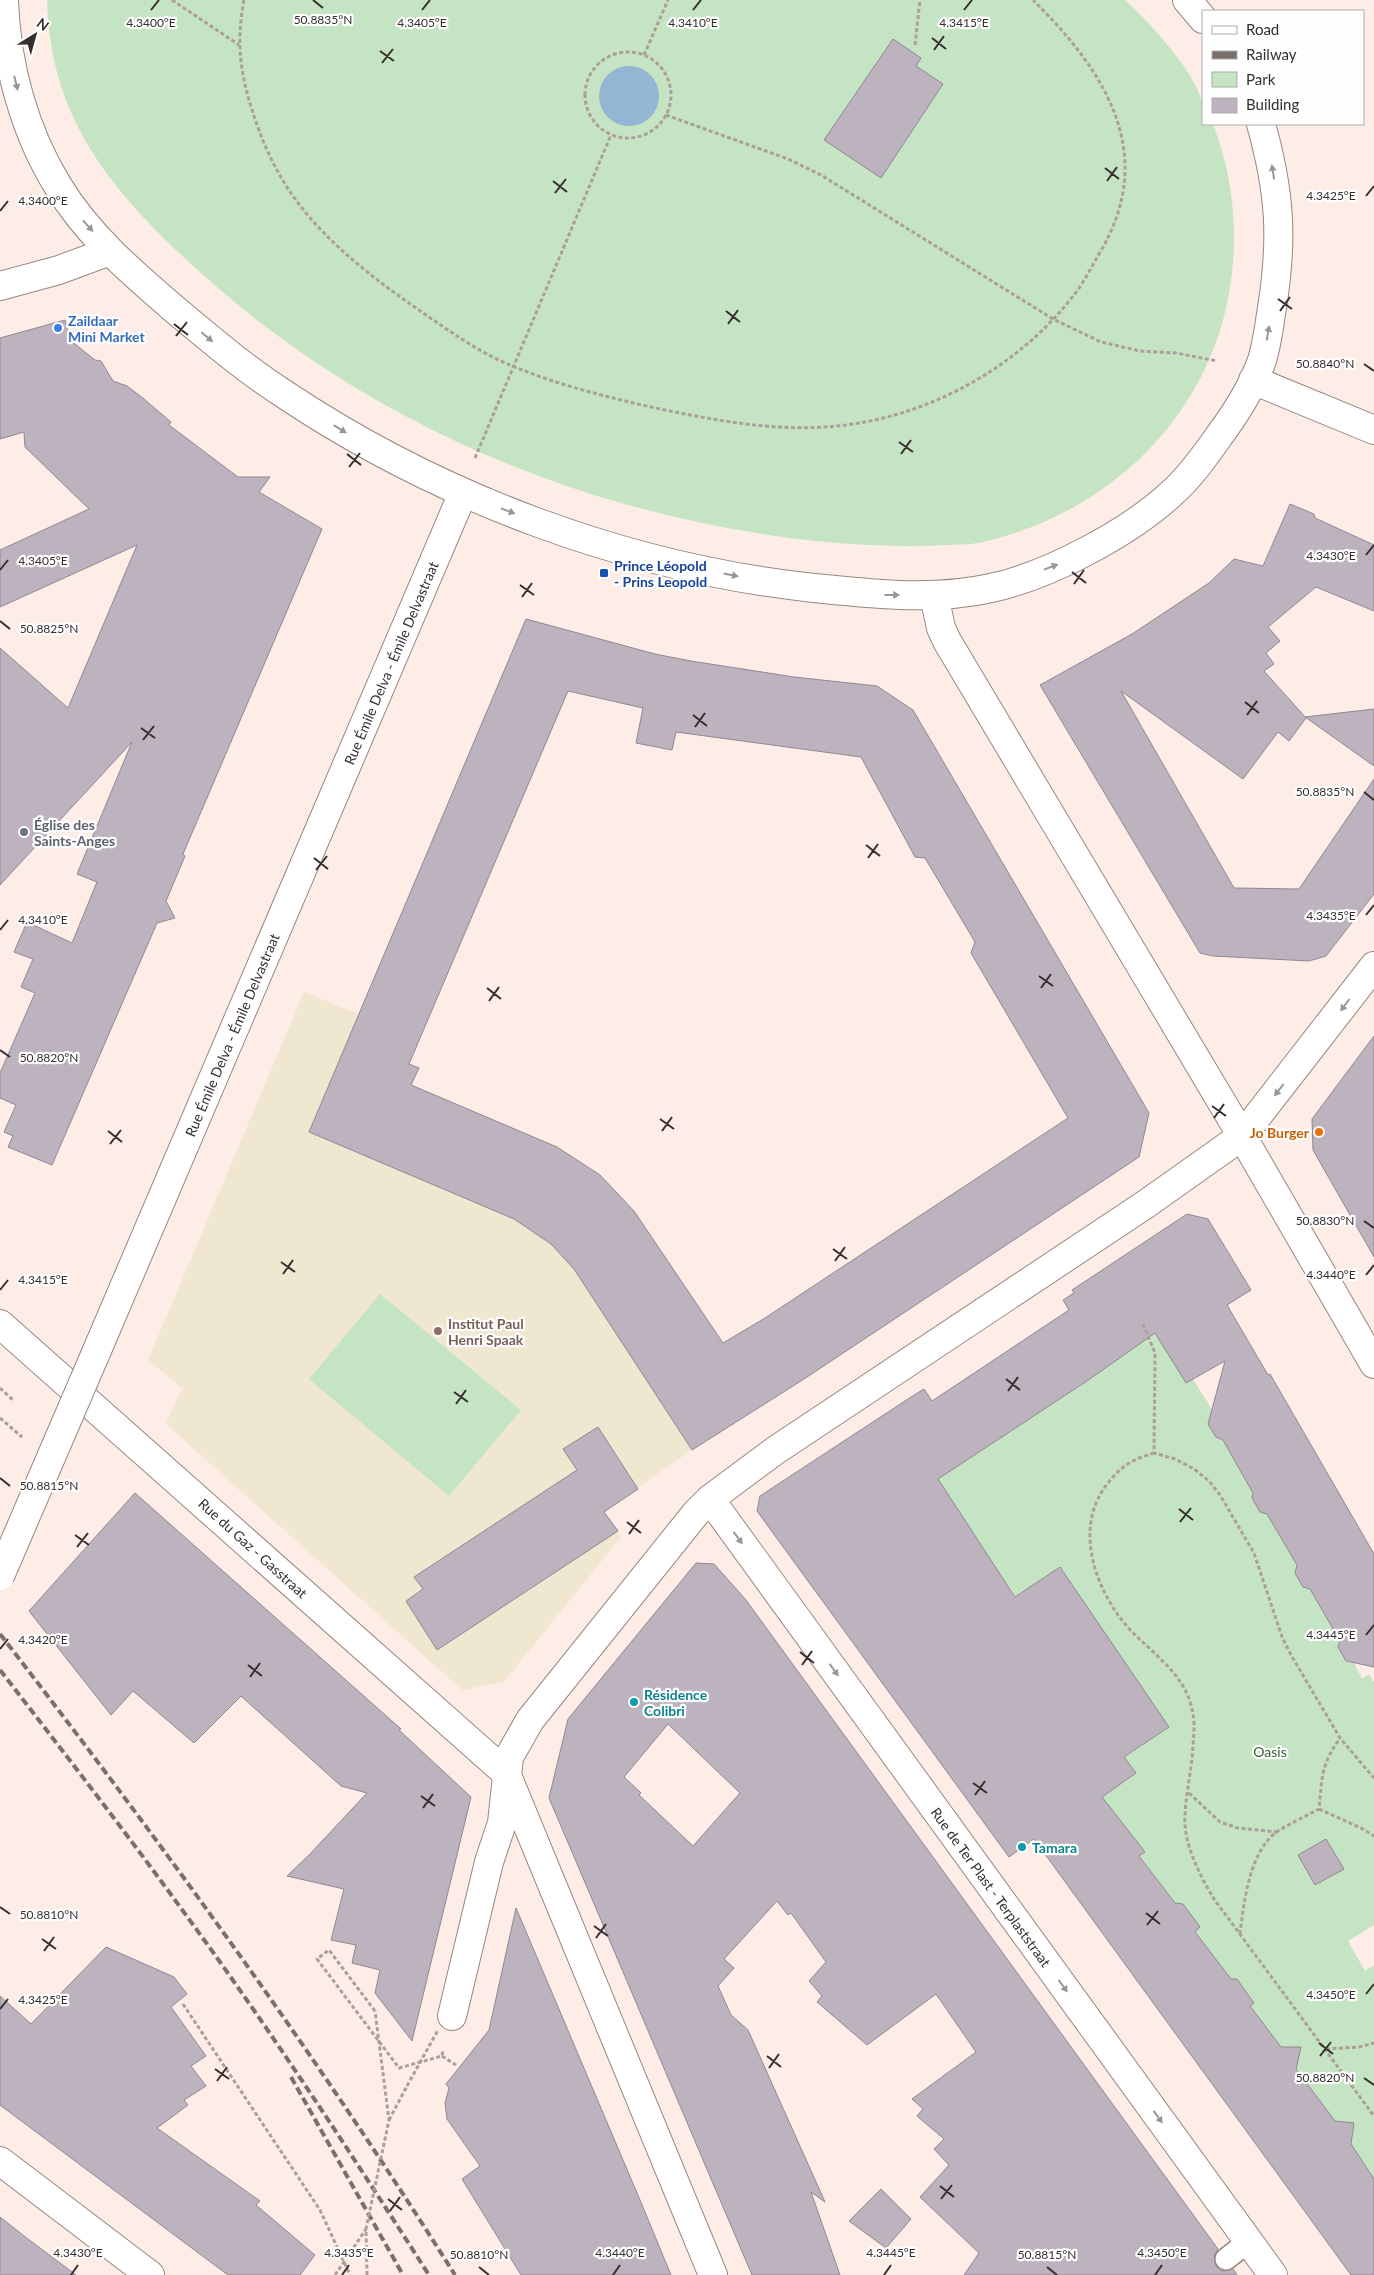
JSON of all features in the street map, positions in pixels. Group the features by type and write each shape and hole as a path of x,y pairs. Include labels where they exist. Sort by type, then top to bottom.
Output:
{"street":[{"path":"4,0 5,29 23,110 56,184 77,214 110,250 216,345 282,393 361,441 463,494 587,538 673,564 774,584 881,595 934,595 992,588 1056,566 1122,531 1172,493 1202,460 1243,402 1262,359 1268,333 1276,281 1279,210 1272,166 1260,125"},
{"path":"1187,0 1202,18"},
{"path":"0,286 59,270 110,250"},
{"path":"1253,380 1374,430"},
{"name":"Rue Émile Delva - Émile Delvastraat","path":"0,1576 463,494"},
{"path":"934,595 941,628 947,641 1242,1136 1374,1364"},
{"path":"445,2023 502,1823 509,1757 530,1720 696,1513 710,1499 776,1450 1146,1204 1242,1136 1374,966"},
{"name":"Rue du Gaz - Gasstraat","path":"0,1324 506,1774"},
{"name":"Rue de Ter Plast - Terplaststraat","path":"710,1499 1273,2275"},
{"path":"506,1774 712,2275"},
{"path":"0,2161 150,2275"}],"lane":[{"path":"1226,2259 1248,2242"}],"path":[{"path":"172,0 239,45"},
{"path":"244,0 239,45 243,81 258,130 281,178 308,213 353,259 399,296 479,350 513,367 556,382 609,397 677,412 766,427 809,429 854,424 897,414 949,395 994,370 1026,345 1053,319 1078,290 1108,239 1120,207 1126,174 1120,122 1106,92 1081,54 1054,20 1033,0"},
{"path":"644,55 668,0"},
{"path":"916,45 920,0"},
{"path":"630,52 644,55 657,63 665,74 670,88 671,102 666,115 658,126 648,133 636,137 623,138 611,135 599,126 590,114 585,101 586,86 592,72 602,61 615,54 630,52"},
{"path":"666,115 788,159 821,174 1053,319 1101,342 1140,351 1176,353 1217,361"},
{"path":"475,458 611,135"},
{"path":"1143,1324 1155,1353 1154,1453"},
{"path":"0,1388 13,1400"},
{"path":"0,1418 26,1441"},
{"path":"1374,1778 1340,1738 1291,1656 1282,1637 1254,1553 1220,1495 1209,1481 1194,1469 1175,1459 1154,1453 1132,1461 1116,1473 1101,1492 1092,1512 1088,1539 1099,1582 1116,1611 1177,1675 1186,1691 1194,1721 1189,1793 1185,1815 1186,1834 1194,1861 1214,1899 1374,2116"},
{"path":"1319,1809 1322,1772 1327,1757 1340,1738"},
{"path":"1189,1793 1220,1822 1238,1828 1277,1832"},
{"path":"1240,1934 1248,1881 1262,1851 1277,1832 1319,1809"},
{"path":"1319,1809 1374,1836"},
{"path":"390,2120 375,2011 329,1950 317,1958 399,2068 442,2056 456,2065"},
{"path":"183,2004 320,2210 350,2275"},
{"path":"442,2056 445,2023"},
{"path":"367,2275 366,2230 390,2120 445,2023"},
{"path":"1326,2049 1359,2047 1374,2043"},
{"path":"335,2275 366,2230"}],"shaded area":[{"name":"Institut Paul Henri Spaak","path":"304,992 418,1038 407,1063 419,1068 412,1085 557,1147 600,1175 634,1211 723,1343 804,1379 692,1450 604,1511 621,1537 504,1682 462,1690 166,1424 182,1388 148,1360"}],"green space":[{"path":"47,0 1125,0 1158,33 1189,75 1202,101 1202,125 1213,125 1223,155 1230,186 1234,251 1225,315 1202,375 1184,406 1163,434 1138,460 1112,482 1082,502 1051,519 1018,532 970,544 921,546 865,545 748,532 660,513 574,488 491,457 410,418 333,373 260,322 161,236 110,178 89,147 72,115 59,80 51,42"},
{"path":"380,1294 521,1410 449,1496 309,1379"},
{"name":"Oasis","path":"1153,1317 1177,1358 1175,1365 1185,1382 1193,1379 1214,1413 1208,1424 1216,1437 1223,1440 1232,1456 1240,1450 1254,1490 1252,1499 1260,1512 1267,1514 1276,1529 1284,1525 1304,1560 1303,1587 1310,1589 1340,1639 1338,1647 1346,1661 1354,1663 1362,1679 1369,1674 1374,1682 1374,1925 1348,1941 1365,1971 1374,1965 1374,2179 1350,2143 1353,2132 1345,2122 1335,2121 1295,2068 1290,2047 1280,2047 1250,2006 1254,2002 1237,1979 1231,1980 1195,1932 1200,1927 1176,1905 1140,1856 1145,1852 1097,1797 1135,1773 932,1473 954,1468 1091,1379","holes":["1060,1567 1169,1727 1128,1755 1020,1594","1326,1839 1343,1868 1316,1885 1298,1855"]}],"water":[{"path":"629,66 646,71 654,79 659,96 654,113 646,121 629,126 612,121 604,113 599,96 604,79 612,71"}],"building":[{"path":"893,39 921,58 916,66 943,84 881,178 824,140"},
{"path":"65,320 70,340 95,360 101,361 113,381 127,386 144,399 171,422 169,425 238,477 270,477 259,492 322,529 183,854 185,856 166,901 175,918 157,923 52,1165 8,1147 13,1136 4,1132 16,1105 0,1098 0,1073 35,993 21,987 33,959 14,952 27,922 72,943 97,882 77,874 132,742 0,885 0,648 68,708 137,545 0,607 0,550 89,509 25,447 24,432 0,439 0,338"},
{"path":"1290,504 1314,514 1315,518 1374,545 1374,611 1316,587 1268,627 1280,641 1266,653 1274,664 1264,671 1306,718 1289,741 1278,732 1243,779 1121,691 1234,888 1299,889 1374,779 1374,894 1326,956 1309,961 1213,956 1200,953 1040,685 1132,634 1209,583 1234,559 1263,566"},
{"path":"526,619 655,654 691,661 794,677 877,686 913,710 1149,1113 1139,1157 804,1379 692,1450 574,1269 551,1244 514,1219 309,1132","holes":["568,691 643,708 636,743 672,750 676,732 861,757 915,857 925,858 975,942 971,953 1068,1118 765,1318 723,1343 634,1211 600,1175 557,1147 411,1085 419,1068 409,1064"]},
{"path":"1374,709 1374,766 1305,717 1348,712"},
{"path":"1374,1036 1374,1257 1313,1150 1312,1119"},
{"path":"1187,1214 1208,1219 1251,1290 1227,1305 1268,1375 1270,1374 1374,1554 1374,1667 1346,1661 1338,1647 1340,1641 1310,1589 1303,1587 1295,1573 1297,1565 1267,1514 1260,1512 1252,1498 1253,1493 1223,1440 1216,1437 1208,1424 1225,1361 1186,1383 1155,1333 1087,1381 938,1479 1015,1597 1060,1567 1169,1727 1124,1757 1136,1773 1102,1797 1145,1852 1139,1856 1175,1903 1183,1904 1200,1927 1195,1932 1231,1979 1237,1979 1254,2003 1250,2006 1281,2047 1301,2047 1296,2069 1335,2121 1354,2123 1351,2144 1374,2179 1374,2275 1351,2275 1034,1839 1009,1857 757,1511 760,1496 911,1397 924,1389 932,1401 1069,1310 1063,1300 1074,1293 1072,1290"},
{"path":"598,1427 638,1489 604,1512 618,1531 437,1650 406,1601 423,1589 414,1577 577,1470 563,1449"},
{"path":"135,1493 401,1729 399,1730 471,1797 412,2041 375,1993 380,1970 352,1963 356,1945 331,1940 344,1889 287,1876 367,1793 341,1786 241,1696 194,1743 133,1691 111,1715 29,1611"},
{"path":"696,1563 714,1564 746,1600 1218,2249 1214,2255 1216,2266 1222,2271 1233,2269 1237,2275 964,2275 979,2253 920,2197 949,2165 934,2149 944,2139 917,2116 923,2109 912,2099 976,2052 936,1994 867,2045 817,2002 822,1996 809,1981 826,1962 791,1913 788,1915 777,1901 724,1959 734,1968 718,1986 731,2015 748,2030 825,2202 811,2192 840,2275 752,2275 549,1798 568,1719","holes":["668,1724 740,1793 693,1846 639,1795 641,1793 624,1777"]},
{"path":"1326,1839 1344,1869 1315,1885 1298,1855"},
{"path":"516,1908 671,2275 521,2275 462,2179 480,2166 447,2119 445,2103 449,2088 446,2084 489,2030"},
{"path":"106,1947 174,1977 187,1994 171,2007 206,2056 191,2066 206,2086 184,2100 188,2105 157,2128 260,2201 256,2205 315,2255 300,2275 228,2275 0,2105 0,1996 31,2024"},
{"path":"881,2189 911,2219 886,2248 849,2221"},
{"path":"0,2217 28,2239 76,2275 0,2275"}],"railway":[{"path":"0,1634 178,1870 292,2029 402,2192 455,2275"},
{"path":"0,1670 116,1820 247,2000 429,2275"},
{"path":"291,2077 403,2275"}],"place":[{"name":"Zaildaar Mini Market","path":"58,328"},
{"name":"Prince Léopold - Prins Leopold","path":"604,573"},
{"name":"Église des Saints-Anges","path":"24,832"},
{"name":"Jo Burger","path":"1319,1132"},
{"name":"Institut Paul Henri Spaak","path":"438,1331"},
{"name":"Résidence Colibri","path":"634,1702"},
{"name":"Tamara","path":"1022,1847"}]}
